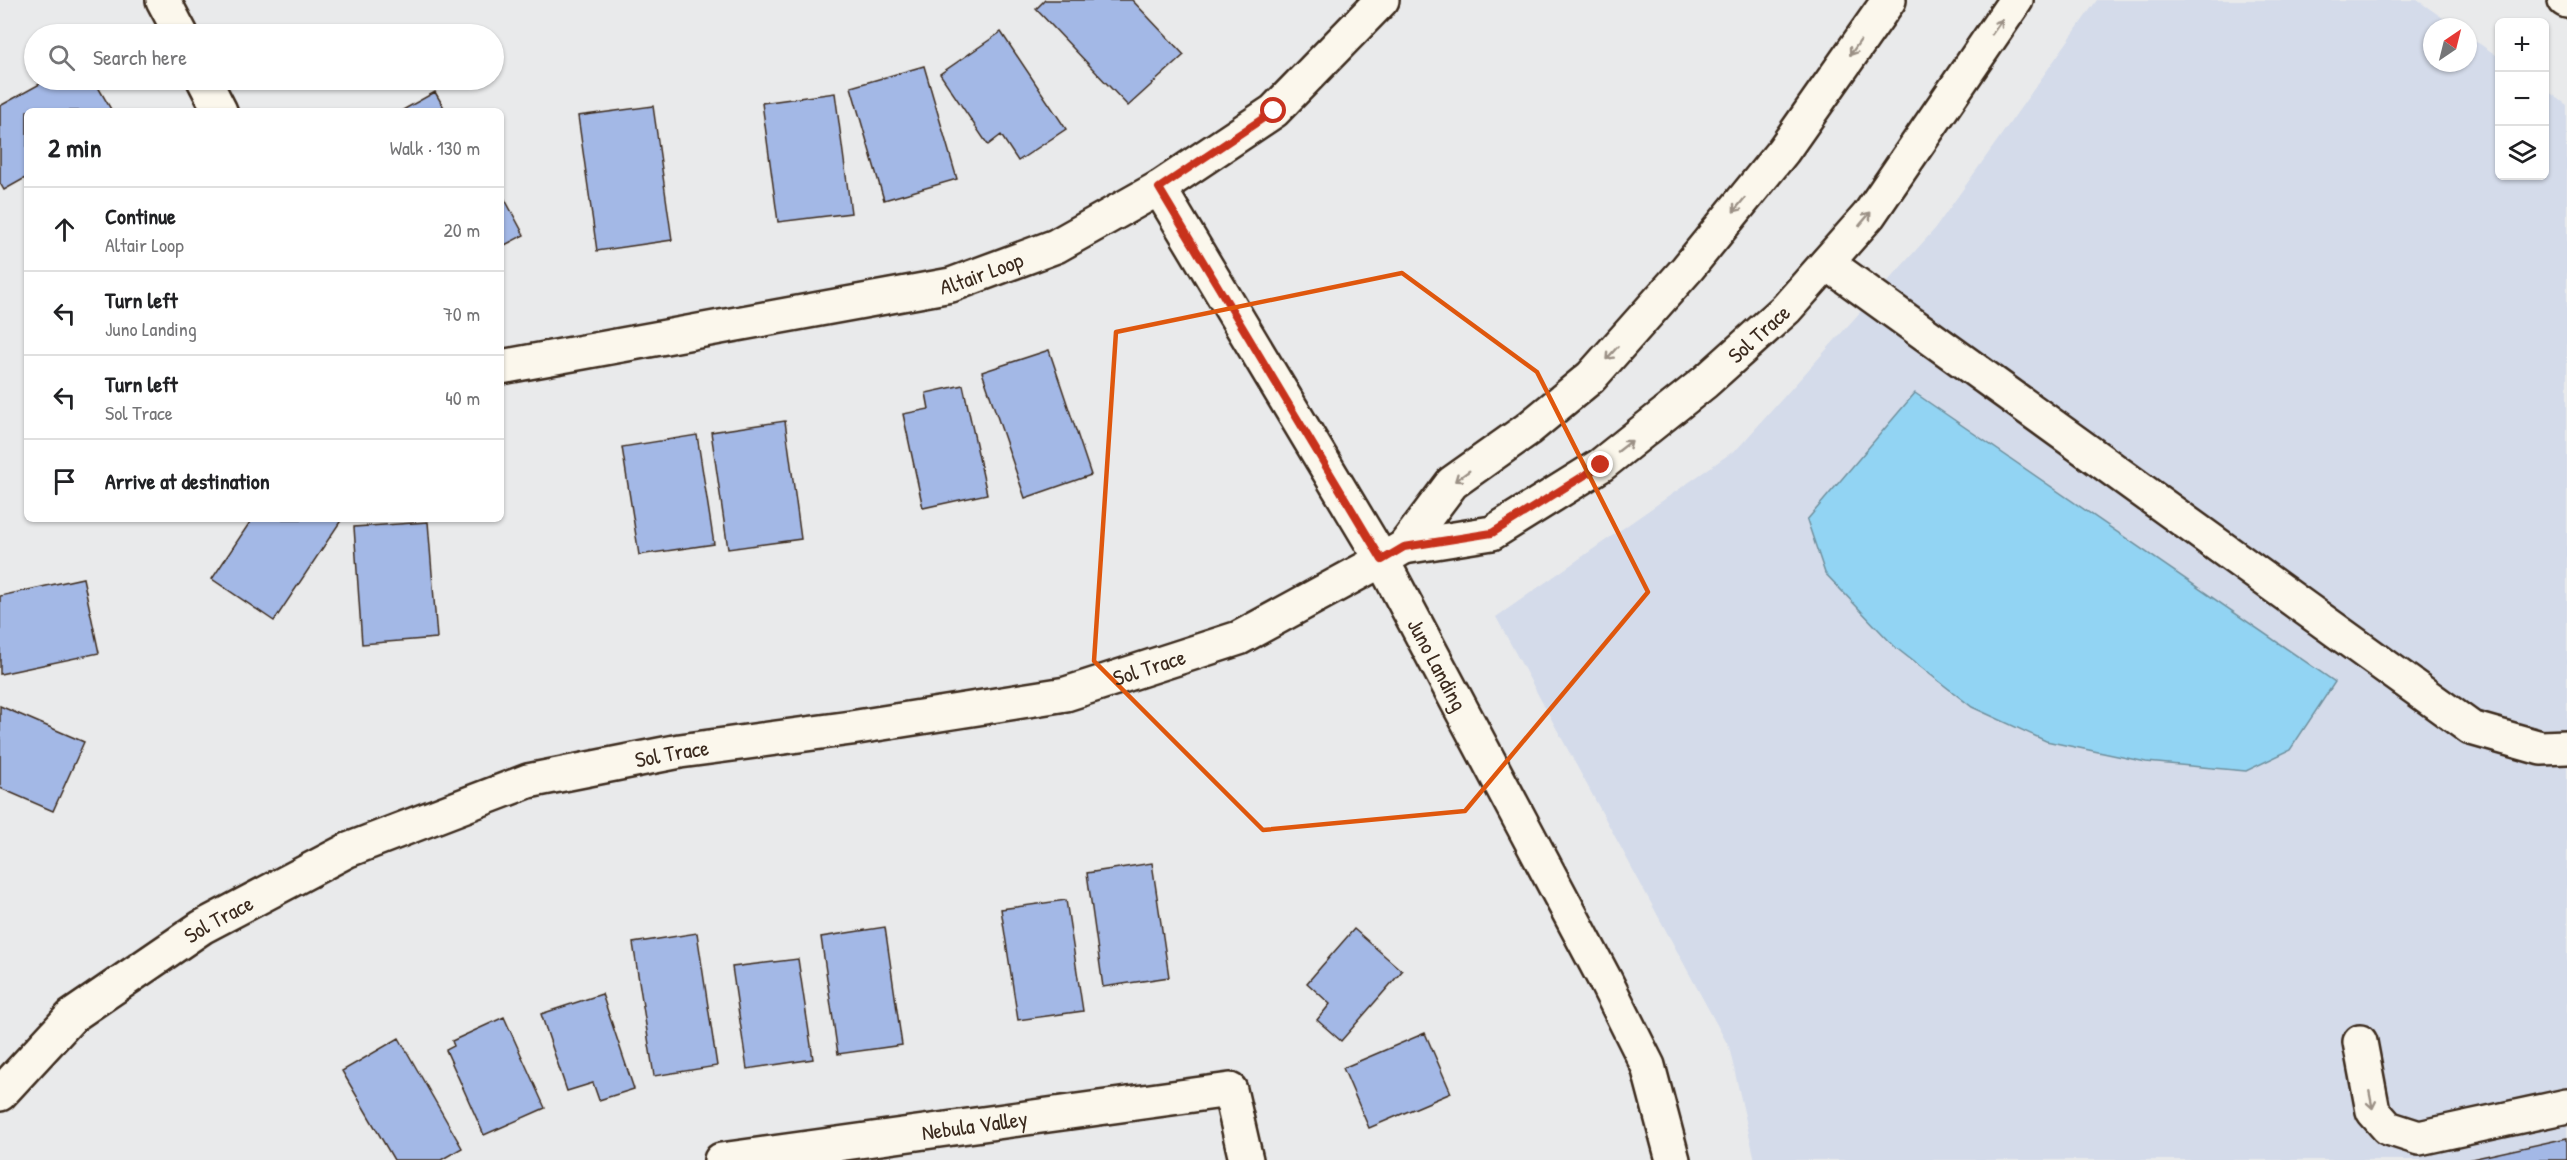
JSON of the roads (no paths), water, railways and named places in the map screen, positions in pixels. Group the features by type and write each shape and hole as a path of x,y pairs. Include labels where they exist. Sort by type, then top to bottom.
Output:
{"street":[{"path":"163,0 176,24"},
{"name":"Altair Loop","path":"504,366 951,285 1056,246 1159,188 1274,111 1382,0"},
{"name":"Sol Trace","path":"1393,553 1452,483 1528,429 1591,377 1680,277 1783,151 1889,0"},
{"name":"Sol Trace","path":"0,1094 72,1016 202,927 348,850 528,781 680,751 851,728 1066,694 1239,638 1393,553 1492,533 1601,465 1713,375 1786,309 1869,215 2016,0"},
{"path":"209,90 218,108"},
{"name":"Juno Landing","path":"1159,188 1393,553 1648,1066 1673,1160"},
{"path":"1827,263 2471,728 2541,748 2567,747"},
{"path":"2360,1042 2373,1111 2388,1128 2420,1138 2567,1106"},
{"name":"Nebula Valley","path":"721,1160 1230,1090 1246,1160"}],"water":[{"path":"1915,393 2335,682 2290,750 2246,771 2146,762 2046,741 1972,707 1895,647 1825,573 1807,520"}]}
